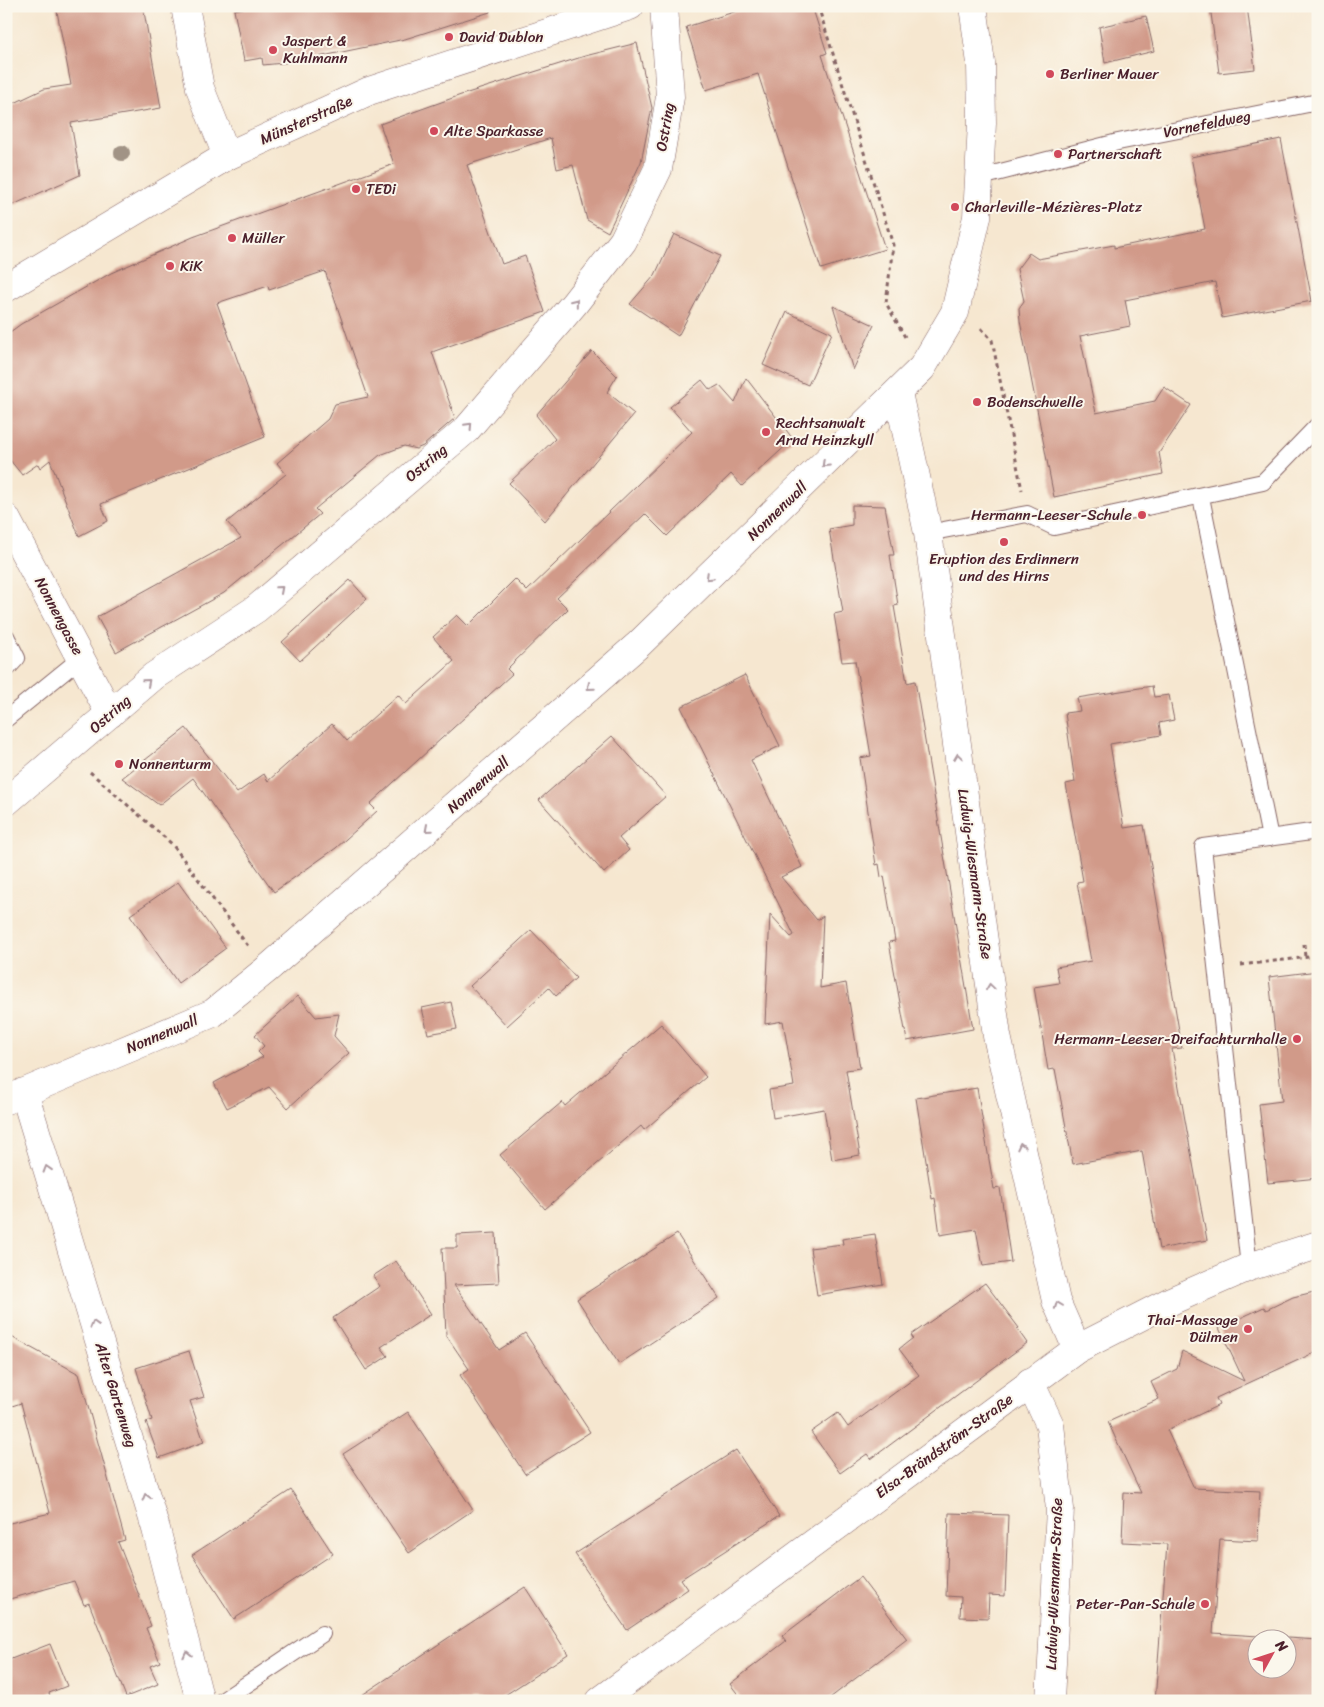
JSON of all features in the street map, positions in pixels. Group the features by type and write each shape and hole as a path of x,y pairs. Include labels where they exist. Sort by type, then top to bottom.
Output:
{"street":[{"path":"185,6 200,88 226,156"},
{"name":"Münsterstraße","path":"6,288 226,156 369,91 630,6"},
{"name":"Ostring","path":"6,802 154,676 256,609 467,429 592,281 622,242 658,168 670,97 664,6"},
{"path":"898,393 922,368 955,312 977,217 981,177 981,63 973,6"},
{"name":"Ludwig-Wiesmann-Straße","path":"898,393 928,533 997,1036 1056,1302 1077,1349"},
{"name":"Nonnenwall","path":"15,1096 213,1013 266,970 639,644 898,393"},
{"name":"Nonnengasse","path":"6,518 110,714"},
{"name":"Alter Gartenweg","path":"15,1096 156,1529 200,1701"},
{"name":"Elsa-Brändström-Straße","path":"600,1701 1077,1349 1156,1308 1249,1267 1318,1245"},
{"name":"Ludwig-Wiesmann-Straße","path":"1030,1382 1050,1425 1060,1509 1050,1701"}],"lane":[{"name":"Vornefeldweg","path":"981,177 1118,142 1318,102"},
{"path":"928,533 1027,514 1054,527 1263,482 1318,425"},
{"path":"1201,496 1270,838"},
{"path":"6,636 17,658 6,670"},
{"path":"6,719 81,658"},
{"path":"1249,1267 1202,847 1318,831"},
{"path":"222,1701 322,1634"}],"path":[{"path":"818,6 893,245 886,303 922,368"},
{"path":"955,312 976,324 992,340 1027,514"},
{"path":"68,751 172,844 266,970"},
{"path":"1304,944 1306,958"},
{"path":"1216,968 1318,956"}],"building":[{"path":"56,6 143,6 161,108 71,123 80,175 6,208 6,107 44,89 71,85"},
{"path":"254,6 489,6 490,12 405,39 313,58 313,60 263,65 262,58 244,61 234,10"},
{"path":"753,6 812,6 827,53 822,55 885,249 821,269 758,74 706,90 686,27"},
{"path":"1210,6 1247,6 1255,69 1219,73"},
{"path":"1146,16 1154,51 1105,63 1099,27"},
{"path":"637,43 652,108 641,162 608,232 587,220 573,165 557,169 551,138 467,165 502,264 525,256 545,312 432,352 455,418 423,446 416,449 404,446 380,455 315,509 320,514 224,593 116,652 97,617 241,538 227,522 286,474 277,463 328,419 335,404 368,397 325,271 269,290 268,286 217,303 265,437 101,504 108,521 79,536 50,460 40,468 38,464 22,475 6,455 6,335 21,324 111,273 193,237 394,164 380,124 461,95 585,56"},
{"path":"1281,139 1312,301 1222,318 1215,282 1125,300 1130,326 1080,336 1096,413 1155,401 1164,387 1191,405 1159,453 1163,474 1054,497 1020,321 1019,308 1024,301 1017,269 1029,253 1038,259 1114,245 1114,248 1205,229 1191,157"},
{"path":"674,234 720,256 678,336 630,304 655,275"},
{"path":"833,306 874,325 853,370"},
{"path":"787,312 832,333 808,385 763,365"},
{"path":"592,351 617,376 607,392 634,414 545,521 509,483 555,439 536,415"},
{"path":"746,378 793,439 742,486 731,474 667,536 645,514 557,598 568,609 507,669 512,674 370,804 377,811 336,848 274,892 193,778 159,805 122,778 186,728 237,793 264,774 268,781 332,724 347,741 398,695 406,704 454,661 433,637 457,615 468,626 515,579 527,591 692,432 670,407 702,380 710,390 719,385 735,403"},
{"path":"852,505 885,506 894,555 890,555 898,605 894,606 907,683 915,681 973,1029 907,1041 889,942 895,941 884,876 881,877 879,864 876,865 860,758 871,756 855,661 842,662 834,614 843,612 829,529 852,525"},
{"path":"350,580 367,599 300,661 282,642"},
{"path":"745,675 780,746 751,760 802,867 781,877 817,920 823,916 820,988 846,983 860,1068 846,1070 860,1155 832,1160 824,1109 773,1118 769,1090 794,1086 783,1021 765,1024 770,914 791,937 794,935 681,707"},
{"path":"1152,686 1154,697 1169,695 1174,720 1159,723 1161,735 1110,744 1124,828 1144,825 1182,1048 1172,1049 1207,1240 1159,1249 1142,1151 1073,1164 1055,1069 1048,1070 1034,987 1059,983 1056,967 1091,961 1077,882 1083,881 1066,784 1075,782 1065,713 1080,711 1077,698"},
{"path":"612,736 666,796 619,838 629,850 604,873 539,800"},
{"path":"178,882 226,948 178,983 130,915"},
{"path":"531,930 576,978 556,996 549,988 507,1026 470,986"},
{"name":"Hermann-Leeser-Dreifachturnhalle","path":"1318,971 1318,1178 1268,1183 1259,1104 1282,1101 1269,977"},
{"path":"298,996 316,1017 339,1014 334,1036 349,1053 288,1108 269,1087 227,1108 214,1083 263,1057 258,1052 264,1046 255,1035"},
{"path":"451,1002 457,1029 428,1034 422,1008"},
{"path":"661,1024 706,1077 644,1130 641,1126 545,1209 500,1155 562,1102 565,1106"},
{"path":"977,1088 994,1189 1000,1188 1011,1262 983,1266 976,1229 940,1235 935,1198 932,1199 916,1098"},
{"path":"496,1233 499,1283 454,1285 499,1350 525,1333 590,1432 525,1474 460,1375 469,1369 446,1335 442,1248 457,1248 457,1235"},
{"path":"677,1234 719,1298 619,1364 577,1299"},
{"path":"875,1234 883,1284 817,1295 810,1248 843,1244 842,1239"},
{"path":"396,1261 431,1314 381,1347 388,1356 366,1370 333,1318 380,1286 373,1276"},
{"path":"985,1283 1019,1328 1017,1329 1027,1343 871,1459 867,1454 840,1473 811,1432 838,1413 848,1427 919,1375 899,1349 913,1338 911,1335"},
{"path":"1318,1291 1318,1351 1216,1398 1219,1405 1167,1430 1194,1488 1260,1491 1258,1541 1220,1539 1213,1633 1246,1635 1246,1680 1296,1680 1296,1639 1318,1640 1318,1701 1155,1701 1167,1544 1122,1542 1124,1492 1141,1493 1108,1422 1159,1399 1151,1382 1177,1369 1182,1351 1244,1381 1219,1328 1264,1307 1266,1310 1293,1297"},
{"path":"6,1334 79,1374 125,1540 118,1542 151,1626 146,1628 160,1662 150,1666 158,1684 126,1697 89,1603 84,1605 74,1581 6,1600 6,1524 50,1513 21,1403 6,1408"},
{"path":"189,1351 204,1397 190,1401 204,1442 159,1458 146,1422 152,1420 136,1368"},
{"path":"408,1412 473,1510 409,1553 343,1454"},
{"path":"736,1450 779,1516 681,1579 688,1589 627,1630 575,1554"},
{"path":"291,1490 333,1554 234,1619 192,1555"},
{"path":"949,1513 1008,1515 1005,1596 989,1595 988,1618 960,1617 961,1597 946,1596"},
{"path":"860,1577 907,1639 826,1701 743,1701 730,1684 786,1641 782,1636"},
{"path":"525,1587 568,1654 496,1701 353,1701"},
{"path":"50,1644 67,1686 49,1693 52,1701 6,1701 6,1661"}],"place":[{"name":"David Dublon","path":"449,37"},
{"name":"Jaspert & Kuhlmann","path":"273,50"},
{"name":"Berliner Mauer","path":"1050,74"},
{"name":"Alte Sparkasse","path":"434,131"},
{"name":"Partnerschaft","path":"1058,154"},
{"name":"TEDi","path":"356,189"},
{"name":"Charleville-Mézières-Platz","path":"955,207"},
{"name":"Müller","path":"232,238"},
{"name":"KiK","path":"170,266"},
{"name":"Bodenschwelle","path":"977,402"},
{"name":"Rechtsanwalt Arnd Heinzkyll","path":"766,432"},
{"name":"Hermann-Leeser-Schule","path":"1142,515"},
{"name":"Eruption des Erdinnern und des Hirns","path":"1004,542"},
{"name":"Nonnenturm","path":"119,764"},
{"name":"Hermann-Leeser-Dreifachturnhalle","path":"1297,1039"},
{"name":"Thai-Massage Dülmen","path":"1248,1329"},
{"name":"Peter-Pan-Schule","path":"1205,1604"}]}
